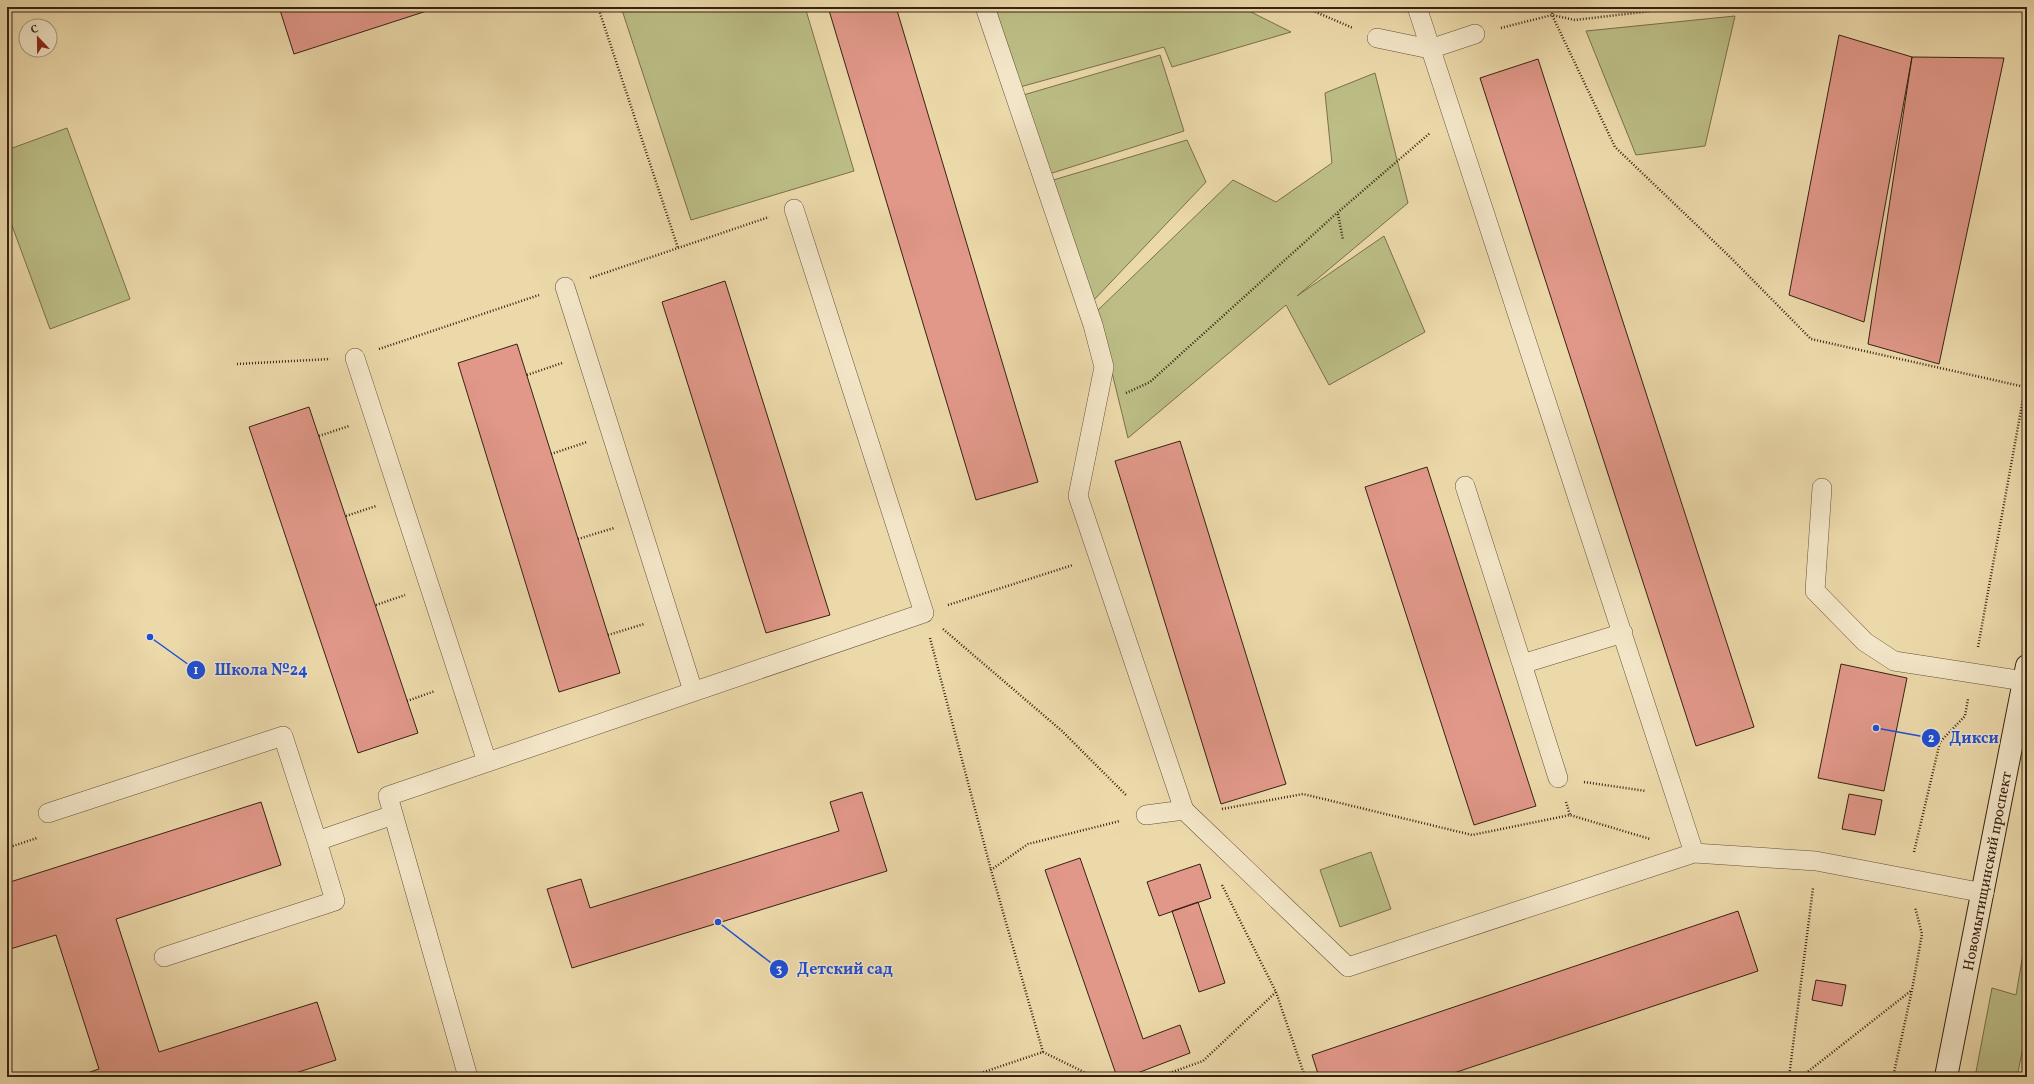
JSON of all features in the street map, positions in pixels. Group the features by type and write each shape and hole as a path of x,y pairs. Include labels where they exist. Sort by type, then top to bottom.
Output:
{"main road":[{"name":"Новомытищинский проспект","path":"1946,1077 1984,893 2026,673"}],"lane":[{"path":"985,7 1093,325 1104,367 1078,496 1184,810 1348,967 1694,853 1816,861 1984,893"},
{"path":"1416,7 1623,633 1694,853"},
{"path":"1377,38 1430,49 1475,34"},
{"path":"468,1077 388,796 924,613 794,209"},
{"path":"565,287 693,691"},
{"path":"355,358 487,762"},
{"path":"1465,486 1558,778"},
{"path":"1822,488 1814,592 1864,642 1894,661 1973,673 2026,673"},
{"path":"1522,664 1623,633"},
{"path":"48,813 283,736 335,901 164,957"},
{"path":"1146,815 1184,810"},
{"path":"317,840 393,815"}],"path":[{"path":"598,7 678,248"},
{"path":"1304,7 1377,38"},
{"path":"1553,7 1552,16 1615,148 1729,256 1811,339 2025,388"},
{"path":"1475,34 1552,16 1575,20 1685,7"},
{"path":"1096,407 1150,382 1338,213 1452,115"},
{"path":"237,364 355,358 794,209"},
{"path":"1338,213 1343,240"},
{"path":"527,375 586,356"},
{"path":"1893,1077 1912,990 1922,934 1908,879 1940,742 1965,716 2027,377"},
{"path":"319,436 374,417"},
{"path":"551,454 612,434"},
{"path":"346,516 400,498"},
{"path":"578,539 639,520"},
{"path":"924,613 1098,556"},
{"path":"924,613 1062,731 1146,815"},
{"path":"924,613 990,870 1043,1052"},
{"path":"608,635 670,617"},
{"path":"1558,778 1676,796"},
{"path":"1184,810 1227,808 1302,794 1472,835 1570,815 1694,853"},
{"path":"990,870 1028,844 1146,815"},
{"path":"7,848 44,835"},
{"path":"1789,1077 1816,861"},
{"path":"1219,880 1276,992 1305,1077"},
{"path":"1801,1077 1912,990"},
{"path":"1158,1077 1203,1061 1276,992"},
{"path":"969,1077 1043,1052 1094,1077"}],"green space":[{"path":"621,7 805,7 854,171 691,220"},
{"path":"993,7 1241,7 1291,32 1172,67 1164,47 1020,87"},
{"path":"1735,16 1705,146 1636,155 1586,31"},
{"path":"1160,55 1184,131 1046,175 1020,96"},
{"path":"1375,73 1408,203 1297,296 1384,236 1425,332 1329,385 1286,305 1128,438 1097,311 1233,180 1276,202 1332,163 1325,93"},
{"path":"67,128 130,299 50,329 7,212 7,150"},
{"path":"1187,140 1206,182 1092,302 1050,181"},
{"path":"1371,852 1391,909 1340,927 1320,870"},
{"path":"2027,930 2027,1028 2017,1077 1975,1077 1992,988 2016,995"}],"building":[{"path":"279,7 439,7 294,54"},
{"path":"828,7 896,7 1038,482 976,500"},
{"path":"1839,35 1912,57 1864,322 1789,295"},
{"path":"1912,57 2004,58 1939,364 1868,344"},
{"path":"1538,59 1754,727 1696,746 1480,78"},
{"path":"725,281 830,615 766,633 662,302"},
{"path":"517,344 620,673 559,692 458,363"},
{"path":"309,407 418,733 358,753 249,427"},
{"path":"1180,441 1286,784 1221,804 1115,461"},
{"path":"1427,467 1536,806 1474,825 1365,487"},
{"path":"1841,664 1907,678 1884,791 1818,778"},
{"path":"862,792 887,871 572,968 547,889 581,879 590,908 839,831 830,802"},
{"path":"1849,794 1882,800 1875,835 1842,829"},
{"path":"261,802 281,865 116,919 159,1052 317,1002 336,1060 283,1077 75,1077 99,1069 56,935 7,950 7,883"},
{"path":"1080,858 1143,1039 1180,1025 1190,1053 1127,1077 1117,1077 1045,870"},
{"path":"1200,864 1211,898 1159,916 1147,882"},
{"path":"1198,902 1225,983 1199,992 1172,911"},
{"path":"1738,911 1758,971 1442,1077 1319,1077 1312,1055"},
{"path":"1816,980 1846,985 1842,1006 1812,1000"}],"place":[{"name":"Школа №24","path":"150,637"},
{"name":"Дикси","path":"1876,728"},
{"name":"Детский сад","path":"718,922"}]}
